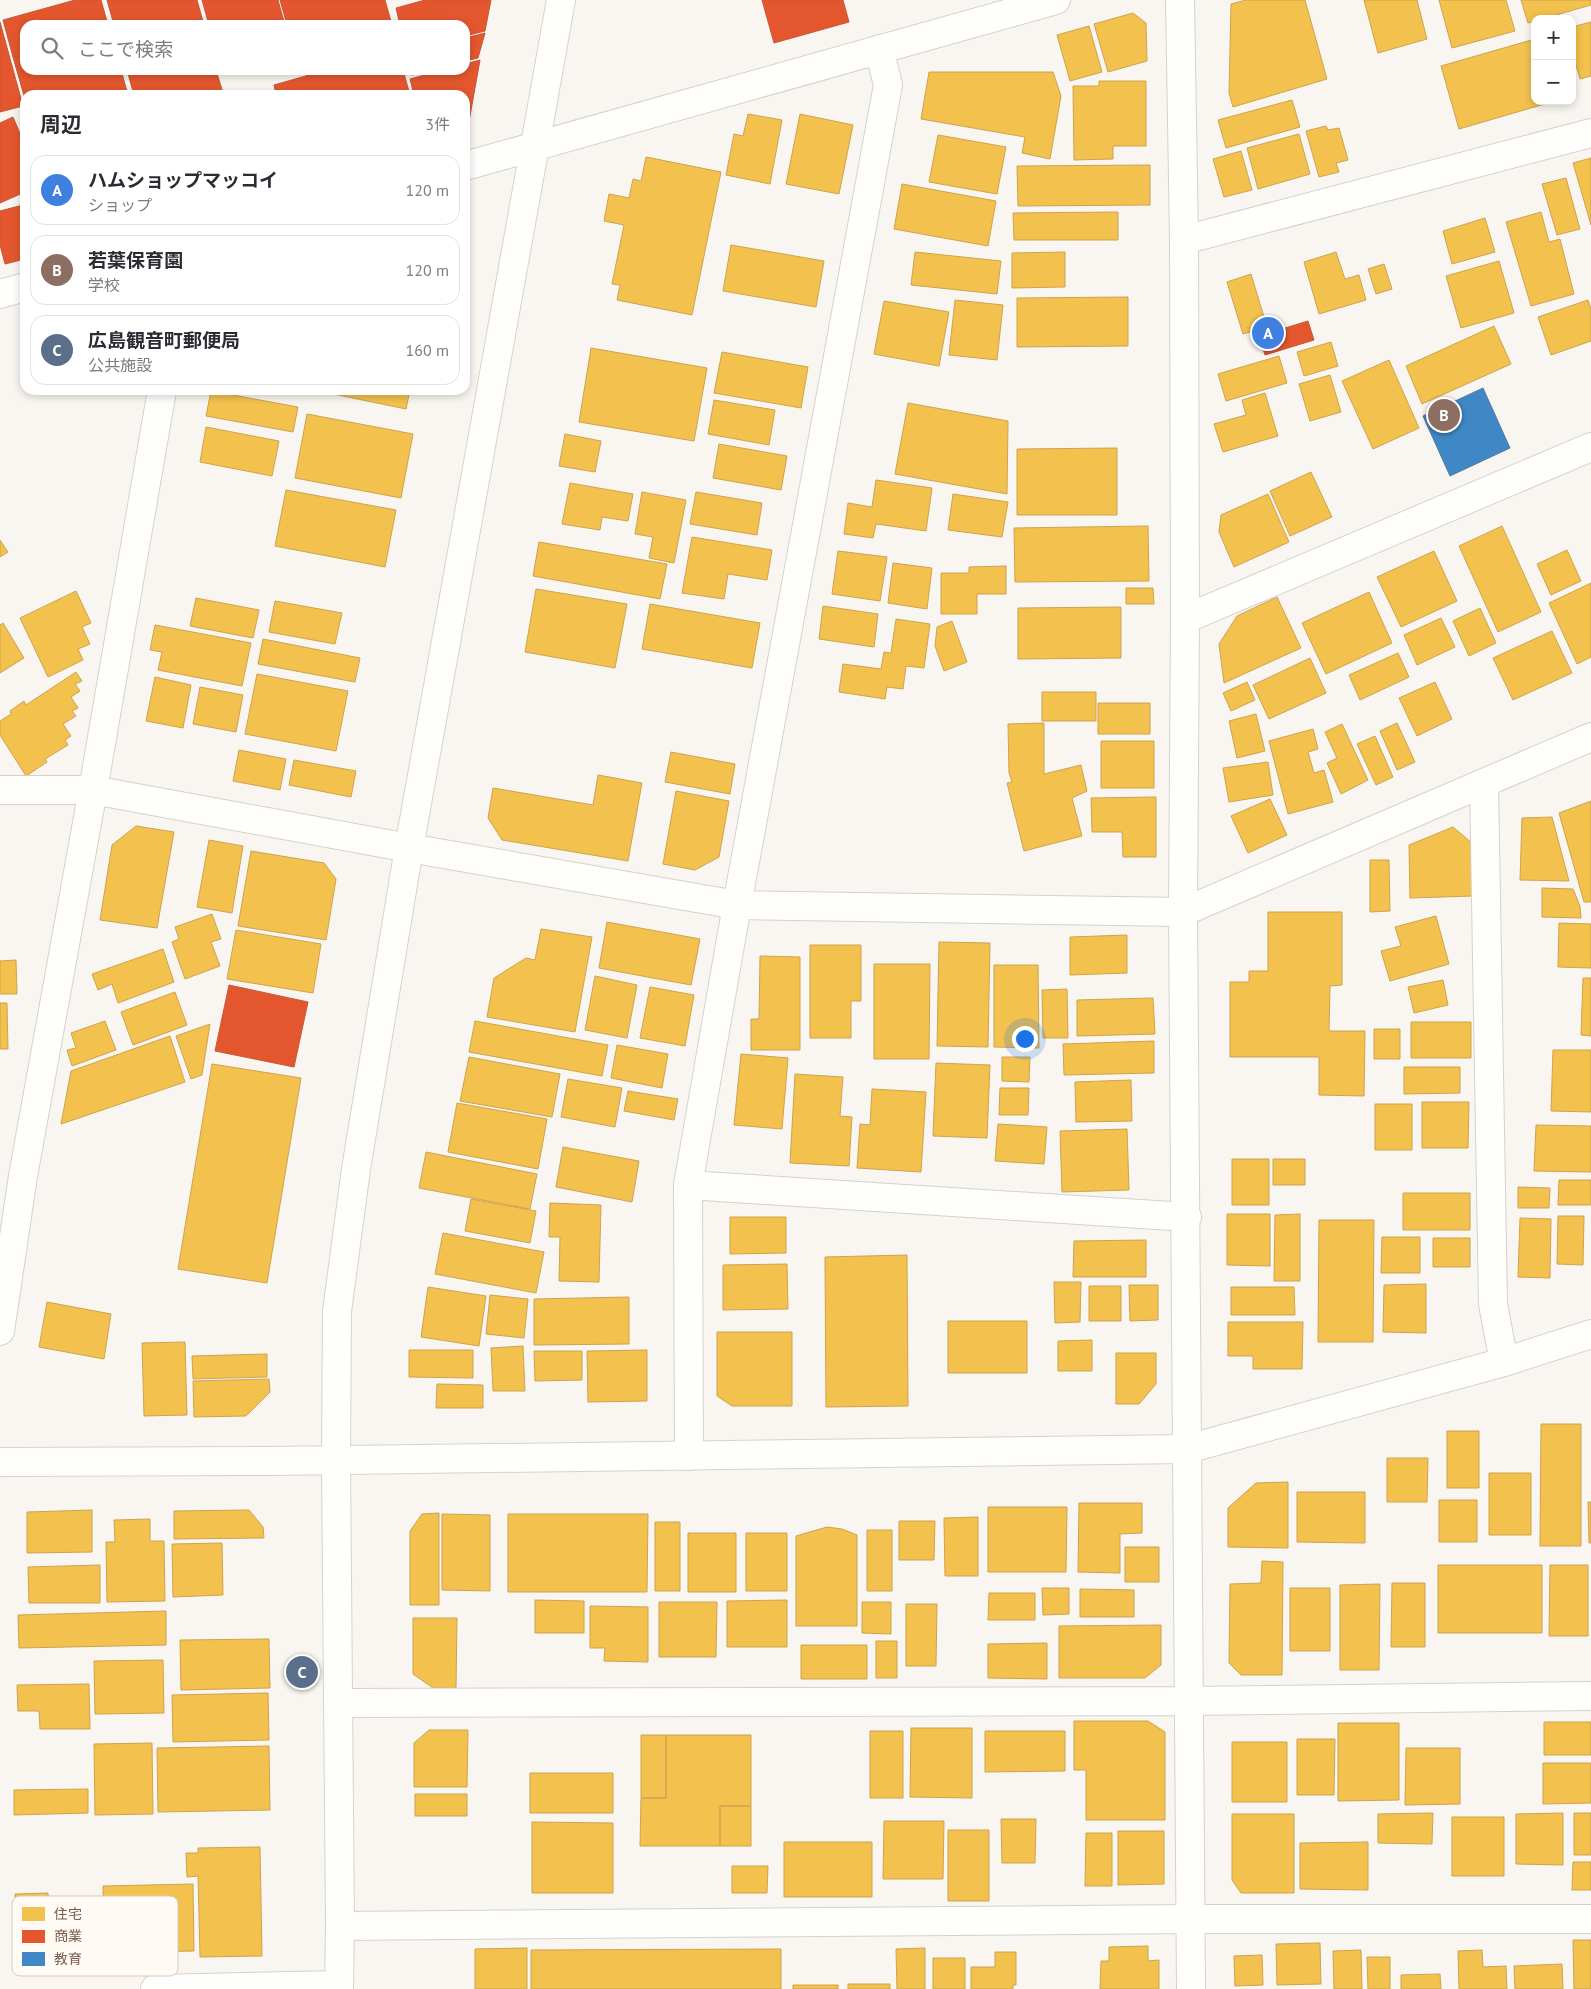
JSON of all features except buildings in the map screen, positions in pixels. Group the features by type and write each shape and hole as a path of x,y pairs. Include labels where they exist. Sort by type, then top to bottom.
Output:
{"street":[{"path":"155,1989 339,1987 336,1460 338,1301 356,1169 409,848 561,0"},
{"path":"470,165 1056,0"},
{"path":"1180,0 1184,240 1185,619 1183,912 1187,1218 1191,1989"},
{"path":"689,1456 688,1185 737,905 888,85 879,49"},
{"path":"1184,240 1591,133"},
{"path":"0,294 20,288"},
{"path":"0,1331 12,1176 93,790 161,395"},
{"path":"1185,619 1591,448"},
{"path":"0,790 93,790 409,848 737,905 1183,912 1591,737"},
{"path":"1484,783 1494,1304 1504,1362"},
{"path":"688,1185 1187,1218"},
{"path":"0,1462 336,1460 1187,1449 1504,1362 1591,1334"},
{"path":"338,1704 1189,1701 1591,1696"},
{"path":"340,1926 1191,1919 1591,1919"}],"place":[{"name":"ハムショップマッコイ","path":"1268,333"},
{"name":"若葉保育園","path":"1444,415"},
{"name":"広島観音町郵便局","path":"302,1672"}]}
